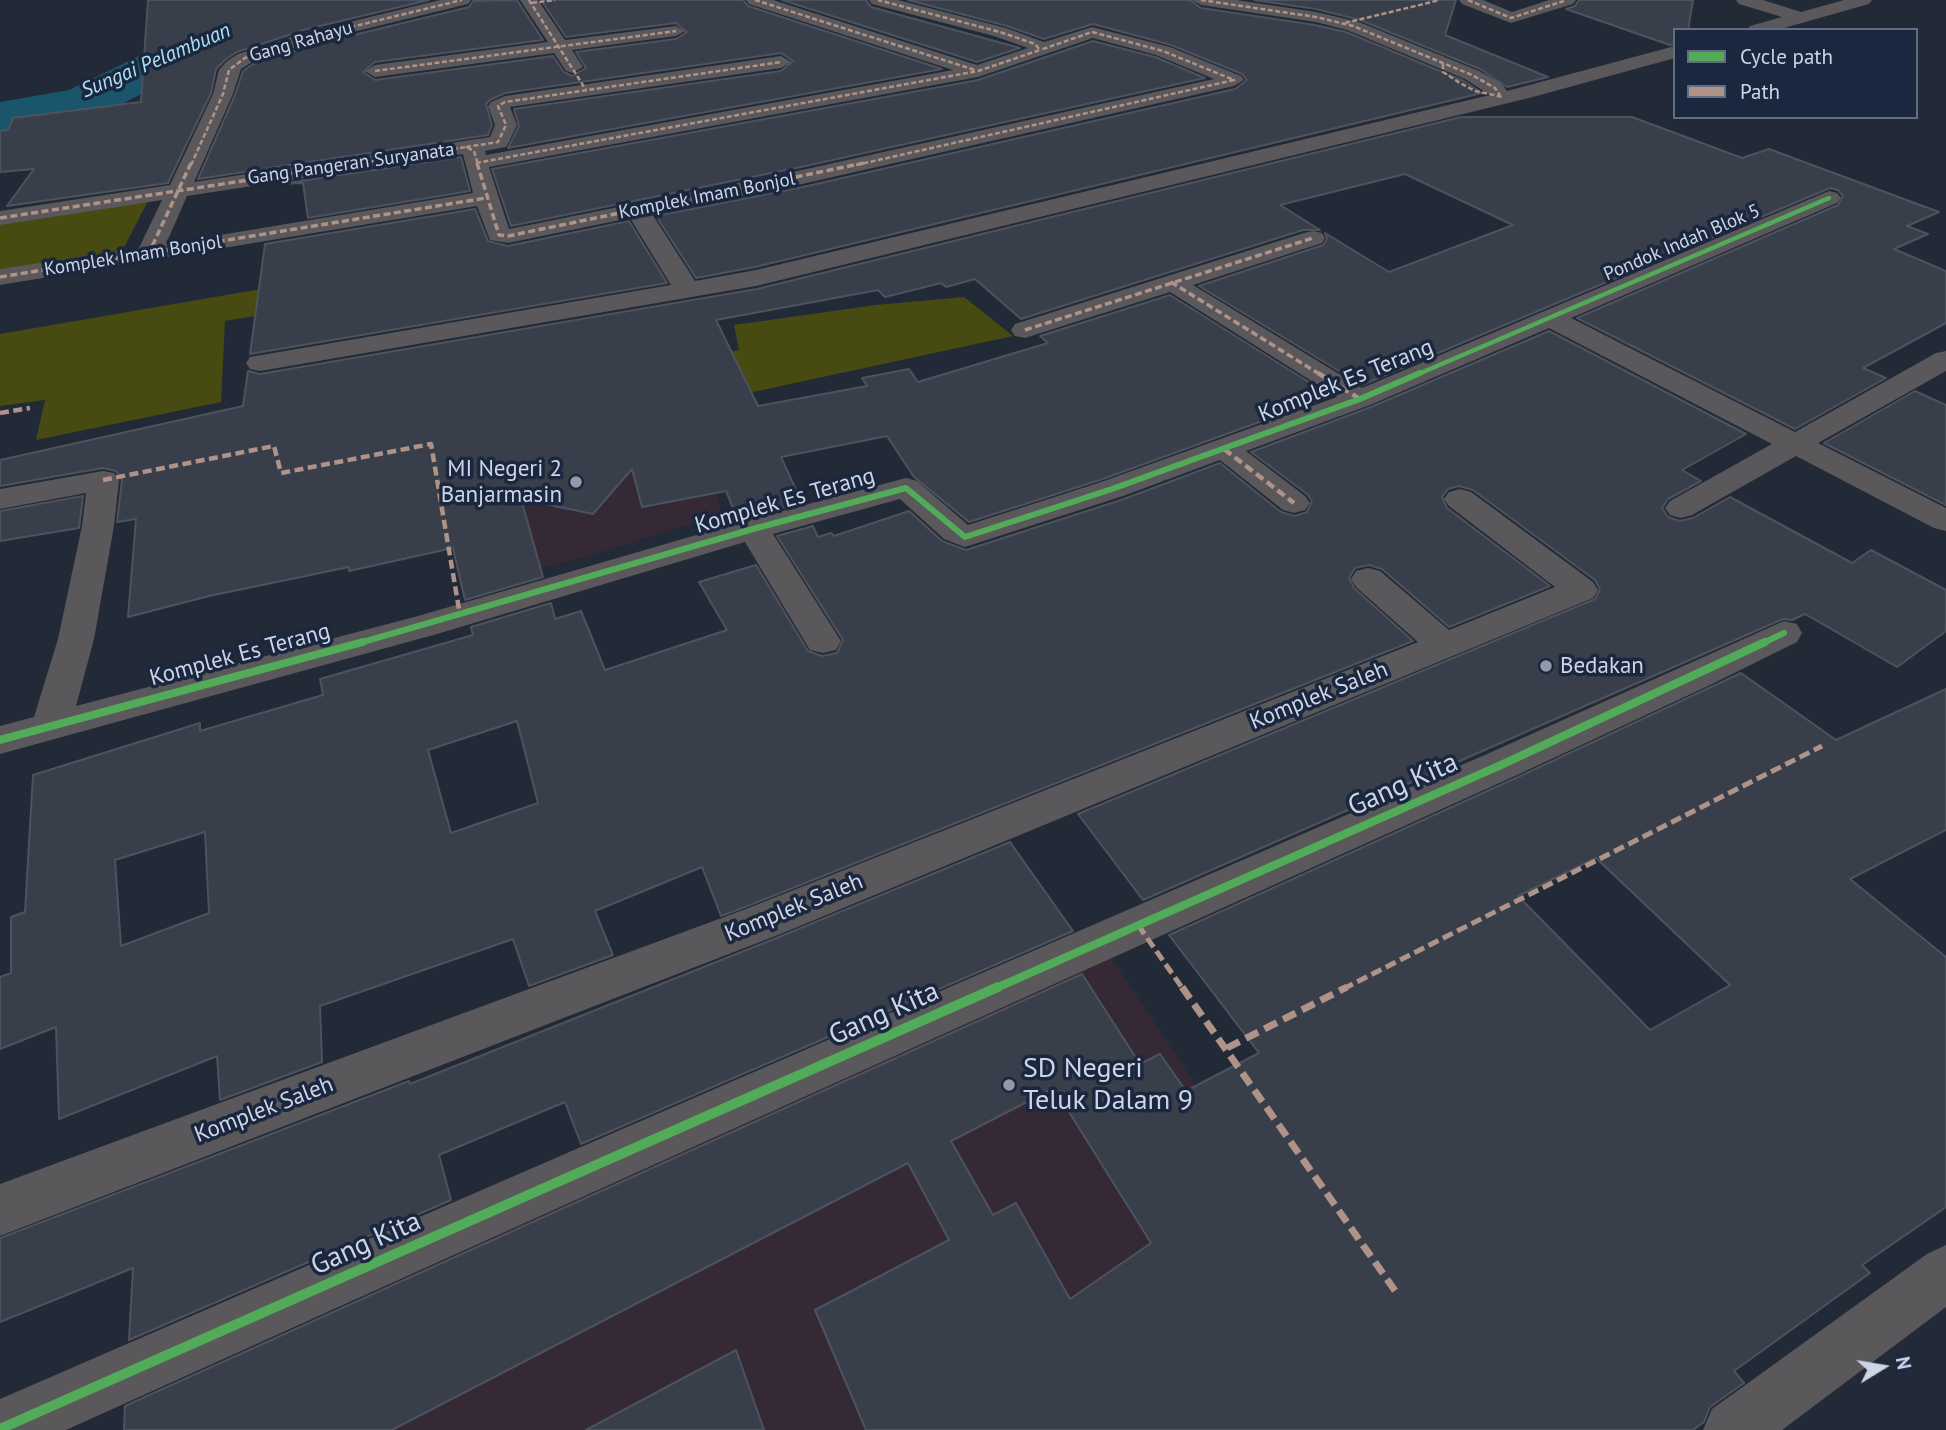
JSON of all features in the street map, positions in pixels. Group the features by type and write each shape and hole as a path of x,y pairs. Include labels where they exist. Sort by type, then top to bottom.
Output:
{"street":[{"name":"Gang Rahayu","path":"178,190 215,114 229,70 239,61 314,36 462,0"},
{"path":"555,0 531,2 586,90"},
{"path":"755,0 978,71"},
{"path":"471,155 978,71 1040,50 1035,44 1000,32 878,0"},
{"path":"1201,0 1343,23 1443,65 1443,72 1467,87 1502,97"},
{"path":"1468,0 1511,18 1567,0"},
{"path":"1745,0 1800,18"},
{"path":"1763,28 1863,0"},
{"path":"375,71 676,31"},
{"name":"Komplek Imam Bonjol","path":"0,277 486,198 499,235 503,236 925,151 1234,79 1163,51 1092,32 1040,50"},
{"path":"260,363 791,270 1502,97 1673,53"},
{"path":"471,155 498,142 506,125 498,109 499,104 781,62"},
{"name":"Gang Pangeran Suryanata","path":"0,218 178,190 471,155 486,198"},
{"path":"148,255 178,190"},
{"name":"Pondok Indah Blok 5","path":"1548,317 1829,198"},
{"path":"636,210 687,289"},
{"path":"1025,330 1313,239"},
{"path":"1171,282 1360,399"},
{"path":"1548,317 1946,521"},
{"name":"Komplek Es Terang","path":"0,740 424,626 752,529 906,488 965,537 1112,489 1360,399 1548,317"},
{"path":"1681,508 1946,359"},
{"path":"1224,449 1294,503"},
{"path":"0,499 103,480 98,526 76,639 51,726"},
{"name":"Komplek Saleh","path":"0,1210 762,922 1581,590 1460,499"},
{"path":"752,529 823,641"},
{"path":"1368,579 1444,645"},
{"name":"Gang Kita","path":"0,1429 1488,771 1695,677 1784,633"},
{"path":"1733,1430 1946,1273"}],"shaded area":[{"path":"149,199 120,255 0,273 0,222"},
{"path":"418,262 480,278 225,321 221,402 36,440 45,400 0,406 0,334"},
{"path":"964,297 1013,336 702,403 675,363 739,350 734,325 876,305"},
{"name":"MI Negeri 2 Banjarmasin","path":"681,399 723,514 578,559 460,588 436,449"},
{"name":"SD Negeri Teluk Dalam 9","path":"1110,956 1274,1202 874,1430 233,1430 225,1361 1077,967"}],"water":[{"name":"Sungai Pelambuan","path":"172,40 231,48 118,106 0,132 0,102 69,90"}],"building":[{"path":"148,0 429,0 307,29 237,52 226,59 216,69 211,93 168,183 7,206 34,169 0,172 0,131 8,130 13,118 141,102"},
{"path":"517,0 543,40 375,62 363,72 375,80 553,56 564,72 572,76 586,68 576,52 676,39 687,32 676,23 566,37 541,0 743,0 748,6 942,69 508,148 519,126 514,109 781,71 793,61 781,53 505,93 486,104 492,125 488,135 198,179 243,71 253,64 321,43 469,7 473,1"},
{"path":"782,0 866,0 871,7 1020,48 977,62"},
{"path":"908,0 1190,0 1201,8 1346,32 1464,81 1482,93 755,267 696,278 656,216 803,187 1235,89 1247,80 1242,74 1171,45 1093,24 1044,39 1007,26"},
{"path":"1254,0 1456,0 1445,35 1548,77 1507,87 1480,69 1360,20 1316,9"},
{"path":"1579,0 1693,0 1688,28 1673,28 1673,44 1670,45 1566,9 1575,6"},
{"path":"1093,41 1155,57 1205,78 801,167 511,226 492,169 978,80"},
{"path":"1461,117 1632,117 1742,158 1769,149 1939,212 1907,226 1928,234 1894,249 1946,271 1946,323 1863,368 1886,378 1795,429 1577,318 1838,205 1843,196 1838,190 1830,188 1362,385 1199,286 1323,245 1327,239 1325,233 1389,272 1513,225 1405,174 1280,205 1320,230 1303,230 1021,319 975,279 946,287 941,283 885,297 878,290 716,320 758,406 867,386 862,378 909,369 918,382 1048,343 1040,336 1170,295 1331,396 1100,480 969,522 914,477 887,436 781,457 802,503 738,520 726,491 642,507 632,469 593,514 521,499 543,577 465,600 453,548 349,571 349,567 209,596 128,617 136,519 117,522 122,480 116,471 103,468 0,486 0,460 243,406 248,371 260,374 757,289"},
{"path":"461,157 470,191 308,218 303,183 280,184"},
{"path":"475,209 488,241 508,246 629,221 667,283 250,354 265,244"},
{"path":"1549,331 1746,434 1682,470 1701,481 1668,499 1662,508 1668,517 1680,521 1693,518 1730,497 1852,563 1871,550 1946,590 1946,631 1897,667 1805,614 1792,620 1783,619 1143,900 1078,814 1595,599 1600,589 1595,580 1473,490 1459,486 1448,489 1442,497 1447,508 1550,586 1449,627 1382,569 1369,565 1355,568 1349,578 1354,588 1413,641 745,907 721,916 702,867 595,911 613,955 529,986 513,939 320,1006 322,1062 220,1100 217,1056 59,1119 56,1027 0,1049 0,977 11,973 11,917 25,912 33,775 200,723 200,731 323,695 320,679 473,635 471,627 551,603 555,619 581,611 605,670 727,630 699,582 756,565 808,651 822,656 837,653 843,640 777,536 813,526 818,537 831,533 834,536 909,511 942,541 966,550 1124,499 1220,463 1281,512 1295,516 1307,512 1312,501 1307,494 1251,452 1371,407","holes":["517,721 538,803 451,833 428,750","205,832 209,913 121,946 115,860"]},
{"path":"1915,391 1946,405 1946,505 1824,443"},
{"path":"83,496 79,528 0,541 0,511"},
{"path":"1741,673 1836,740 1946,689 1946,830 1850,879 1946,957 1946,1207 1862,1265 1870,1273 1734,1371 1744,1383 1710,1407 1704,1422 1693,1430 866,1430 815,1310 949,1240 908,1163 392,1430 124,1430 125,1406 1082,974 1140,1064 1160,1054 1186,1091 1259,1053 1169,935","holes":["1596,858 1730,985 1650,1030 1518,896","1054,1088 1151,1243 1070,1299 1016,1203 993,1215 951,1141"]},
{"path":"1010,842 1073,931 581,1144 565,1102 439,1155 451,1200 129,1340 133,1268 0,1322 0,1238 409,1081 410,1084"},
{"path":"736,1350 764,1430 586,1430"}],"marked path":[{"path":"148,255 210,124 223,94 229,70 234,65 245,58 314,36 462,0"},
{"path":"529,0 586,90"},
{"path":"532,3 555,0"},
{"path":"755,0 975,70"},
{"path":"476,163 978,71 1040,50 1035,44 1000,32 878,0"},
{"path":"1201,0 1316,17 1353,26 1472,75 1495,88 1500,95"},
{"path":"1345,23 1440,0"},
{"path":"1468,0 1511,18 1564,1"},
{"path":"375,71 676,31"},
{"path":"0,218 466,147 474,151 499,235 508,236 802,177 1234,80 1163,51 1092,32 1040,50"},
{"path":"466,147 498,142 506,125 498,106 505,102 781,62"},
{"path":"1443,64 1443,72 1460,83 1475,91 1503,97"},
{"path":"0,277 486,198"},
{"path":"1025,330 1313,238"},
{"path":"1171,282 1360,399"},
{"path":"0,413 30,408"},
{"path":"103,480 274,446 281,473 431,444 460,615"},
{"path":"1224,449 1294,503"},
{"path":"1227,1048 1822,746"},
{"path":"1138,925 1398,1295"}],"cycle path":[{"path":"0,740 424,626 753,529 906,488 965,537 1112,489 1360,399 1829,198"},
{"path":"0,1429 1501,765 1695,677 1784,633"}],"place":[{"name":"MI Negeri 2 Banjarmasin","path":"576,482"},
{"name":"Bedakan","path":"1546,666"},
{"name":"SD Negeri Teluk Dalam 9","path":"1009,1085"}]}
